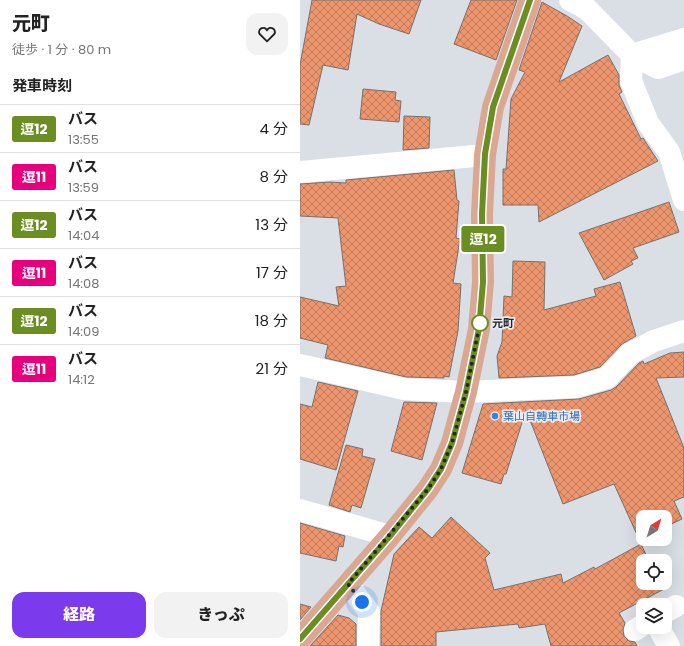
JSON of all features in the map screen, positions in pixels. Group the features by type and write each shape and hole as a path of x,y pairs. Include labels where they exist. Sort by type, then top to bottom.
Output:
{"main road":[{"path":"300,639 390,536 428,489 441,469 452,443 466,392 479,329 483,290 482,214 485,154 493,107 530,0"}],"street":[{"path":"583,3 632,55 658,68 684,59"},
{"path":"632,55 684,40"},
{"path":"632,55 632,81 648,123 669,152 684,200"},
{"path":"300,172 485,154"},
{"path":"300,365 404,389 466,392 576,387 607,378 631,353 654,341 684,331"},
{"path":"300,510 390,536"},
{"path":"348,584 369,612 368,646"},
{"path":"662,634 669,646"}],"building":[{"path":"312,0 421,0 409,34 379,24 357,14 348,70 323,65 309,125 300,124 300,65"},
{"path":"471,0 517,0 496,60 454,44"},
{"path":"542,2 582,26 559,82 608,55 619,75 619,85 622,92 619,94 641,139 643,138 658,161 539,222 538,205 503,205 503,169 506,169 511,99 525,72 519,70"},
{"path":"363,89 396,92 395,100 401,101 399,122 360,119"},
{"path":"404,116 430,117 429,148 403,150"},
{"path":"454,170 457,200 459,201 456,238 460,239 453,283 461,284 458,331 449,377 406,377 325,358 328,345 300,338 300,297 339,306 336,287 346,286 338,218 300,216 300,184 330,182 346,183 346,180"},
{"path":"669,202 679,232 633,248 638,258 631,261 633,264 604,280 579,233"},
{"path":"513,261 545,262 544,310 596,296 594,289 620,282 636,336 622,344 600,367 574,375 499,378 497,356 502,342 504,296 512,297"},
{"path":"684,352 684,377 656,378 684,448 684,497 674,501 682,519 672,524 672,510 636,510 636,532 614,484 563,504 526,410 506,474 504,474 501,484 462,473 483,404 579,399 611,390 616,387 639,363 643,361 644,364 670,353"},
{"path":"318,382 358,391 336,470 300,459 300,404 312,407"},
{"path":"404,402 437,403 422,460 391,451"},
{"path":"346,445 363,449 362,456 375,459 361,508 352,505 350,512 329,505"},
{"path":"451,517 490,553 485,558 494,590 561,574 563,583 594,567 595,569 637,546 642,546 646,554 636,554 636,590 662,590 647,598 636,598 636,604 619,613 625,623 623,630 624,636 629,641 635,642 637,646 551,646 545,624 519,628 518,624 436,632 436,646 381,646 381,611 394,554 419,527 432,538"},
{"path":"300,523 345,536 343,547 339,546 336,561 300,553"},
{"path":"300,604 311,607 300,620"},
{"path":"338,615 349,618 356,624 356,646 310,646"}],"bus line":[{"name":"逗12","path":"300,639 390,536 428,489 441,469 452,443 466,392 479,329 483,282 482,214 485,154 493,107 530,0"}],"place":[{"name":"元町","path":"480,323"},
{"name":"葉山自轉車市場","path":"495,416"}],"route":[{"path":"362,602 348,584 390,536 428,489 441,469 452,443 466,392 480,323"}]}
